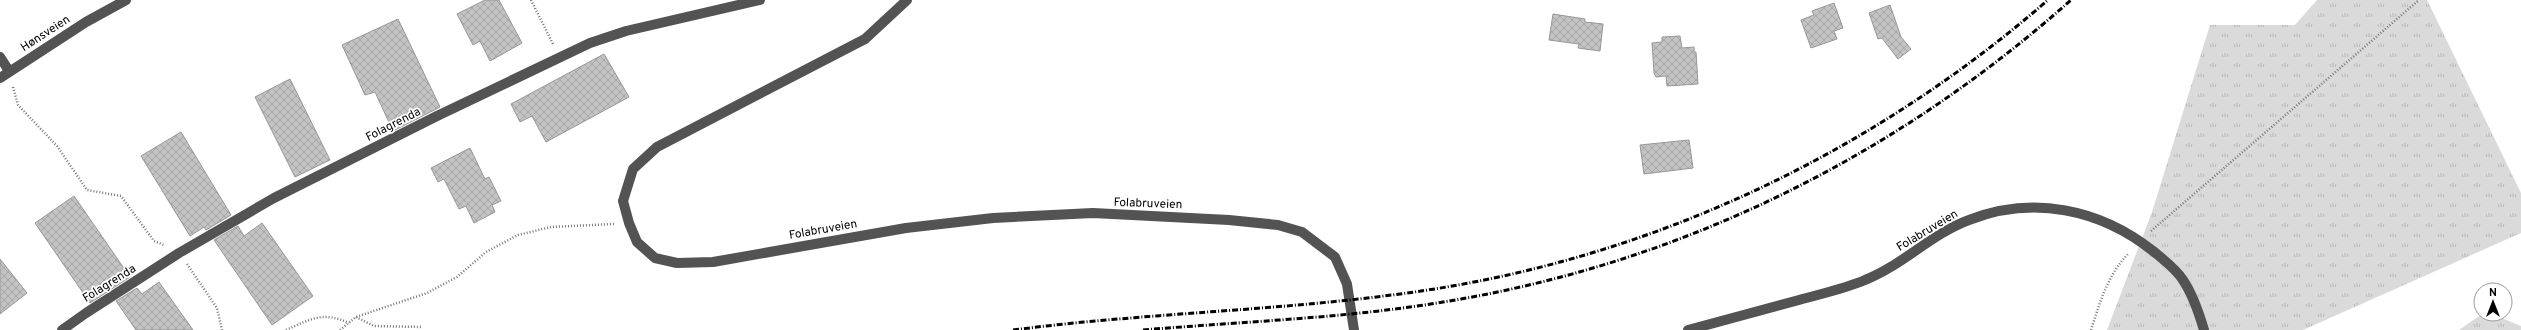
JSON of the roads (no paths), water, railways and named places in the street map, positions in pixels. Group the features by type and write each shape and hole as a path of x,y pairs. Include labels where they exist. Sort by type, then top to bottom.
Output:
{"street":[{"name":"Hønsveien","path":"0,78 86,22 126,0"},
{"name":"Folagrenda","path":"62,330 179,254 274,198 437,116 590,43 626,30 760,0"},
{"name":"Folabruveien","path":"907,0 865,39 657,147 634,169 623,202 629,223 637,242 654,258 677,263 713,262 906,228 993,218 1093,213 1229,220 1278,225 1302,232 1335,257 1347,284 1354,330"},
{"path":"0,57 9,71"},
{"name":"Folabruveien","path":"1688,330 1865,280 1900,262 1938,236 1969,220 2001,210 2039,207 2074,210 2109,222 2140,241 2168,263 2183,280 2197,308 2204,330"}],"railway":[{"path":"1013,330 1062,324 1309,304 1407,293 1495,278 1582,256 1667,228 1749,193 1828,153 1905,108 1978,56 2048,0"},
{"path":"1143,330 1342,315 1422,305 1461,299 1546,281 1628,257 1709,227 1787,192 1862,152 1935,106 2004,55 2071,0"}]}
